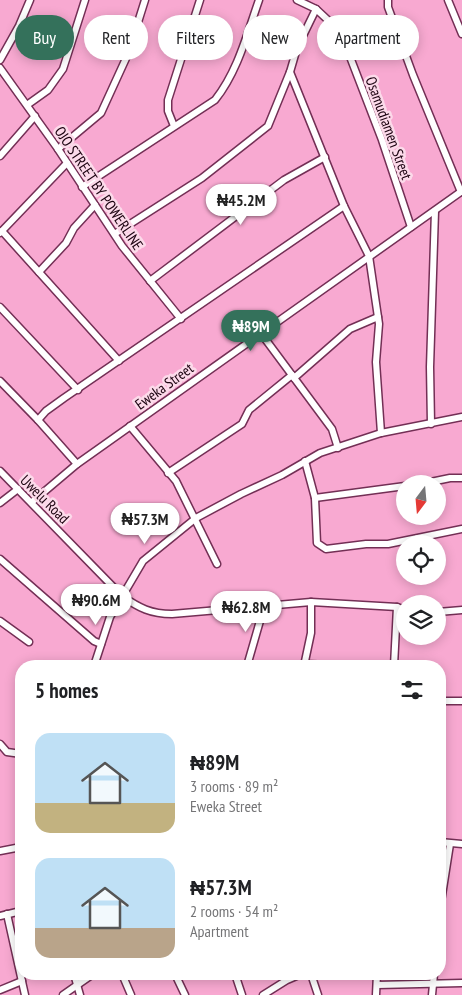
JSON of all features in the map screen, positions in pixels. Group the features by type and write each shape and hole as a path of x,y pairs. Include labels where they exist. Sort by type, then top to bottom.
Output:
{"street":[{"path":"0,60 19,26 30,0"},
{"path":"27,106 48,90 63,69 86,0"},
{"path":"58,149 101,113 128,54 145,0"},
{"path":"174,126 168,111 168,100 200,0"},
{"path":"82,187 214,100 227,84 259,0"},
{"name":"Osamudiamen Street","path":"297,0 316,9 331,23 347,49 382,140 411,227"},
{"path":"388,0 388,7 413,75 461,192"},
{"path":"448,0 462,34"},
{"path":"116,233 202,178 268,126 290,72 297,48 316,9"},
{"path":"290,72 344,206 369,256 378,317 376,362 381,433"},
{"name":"OJO STREET BY POWERLINE","path":"1,73 35,116 82,187 116,233 122,246 181,319"},
{"path":"0,156 35,116"},
{"path":"150,281 284,180 325,158"},
{"path":"66,163 1,232 119,361"},
{"name":"Eweka Street","path":"32,502 77,464 260,332 461,192"},
{"path":"39,272 66,243 74,228 95,205"},
{"path":"38,420 46,411 344,206"},
{"path":"431,424 435,211"},
{"path":"0,306 78,390"},
{"path":"168,473 242,424 248,410 350,329 378,317"},
{"path":"260,332 332,430 338,448"},
{"path":"0,381 77,464"},
{"path":"96,660 110,617 143,561 196,518 282,475 320,453 381,433 462,417"},
{"path":"130,426 176,481 196,518 217,564"},
{"path":"305,460 315,498 317,543 326,549 366,544 388,544 462,529"},
{"name":"Uwelu Road","path":"0,471 122,596 138,608 154,614 311,602 396,607"},
{"path":"446,479 462,478"},
{"path":"315,498 396,487"},
{"path":"0,503 18,489"},
{"path":"0,559 101,644"},
{"path":"306,660 311,633 311,602"},
{"path":"249,660 264,607"},
{"path":"446,611 462,610"},
{"path":"0,621 29,642"},
{"path":"394,660 396,627"},
{"path":"446,700 462,700"},
{"path":"0,744 7,752 15,753"},
{"path":"446,843 462,844"},
{"path":"446,870 450,844"},
{"path":"0,851 15,848"},
{"path":"0,916 15,912"},
{"path":"7,914 15,950"},
{"path":"76,980 80,995"},
{"path":"63,995 84,980"},
{"path":"125,980 131,995"},
{"path":"178,980 185,995"},
{"path":"238,980 242,995"},
{"path":"262,995 282,980"},
{"path":"313,980 318,995"},
{"path":"376,995 377,980"},
{"path":"0,990 22,981 25,993"},
{"path":"432,995 434,983"},
{"path":"377,984 462,983"}]}
